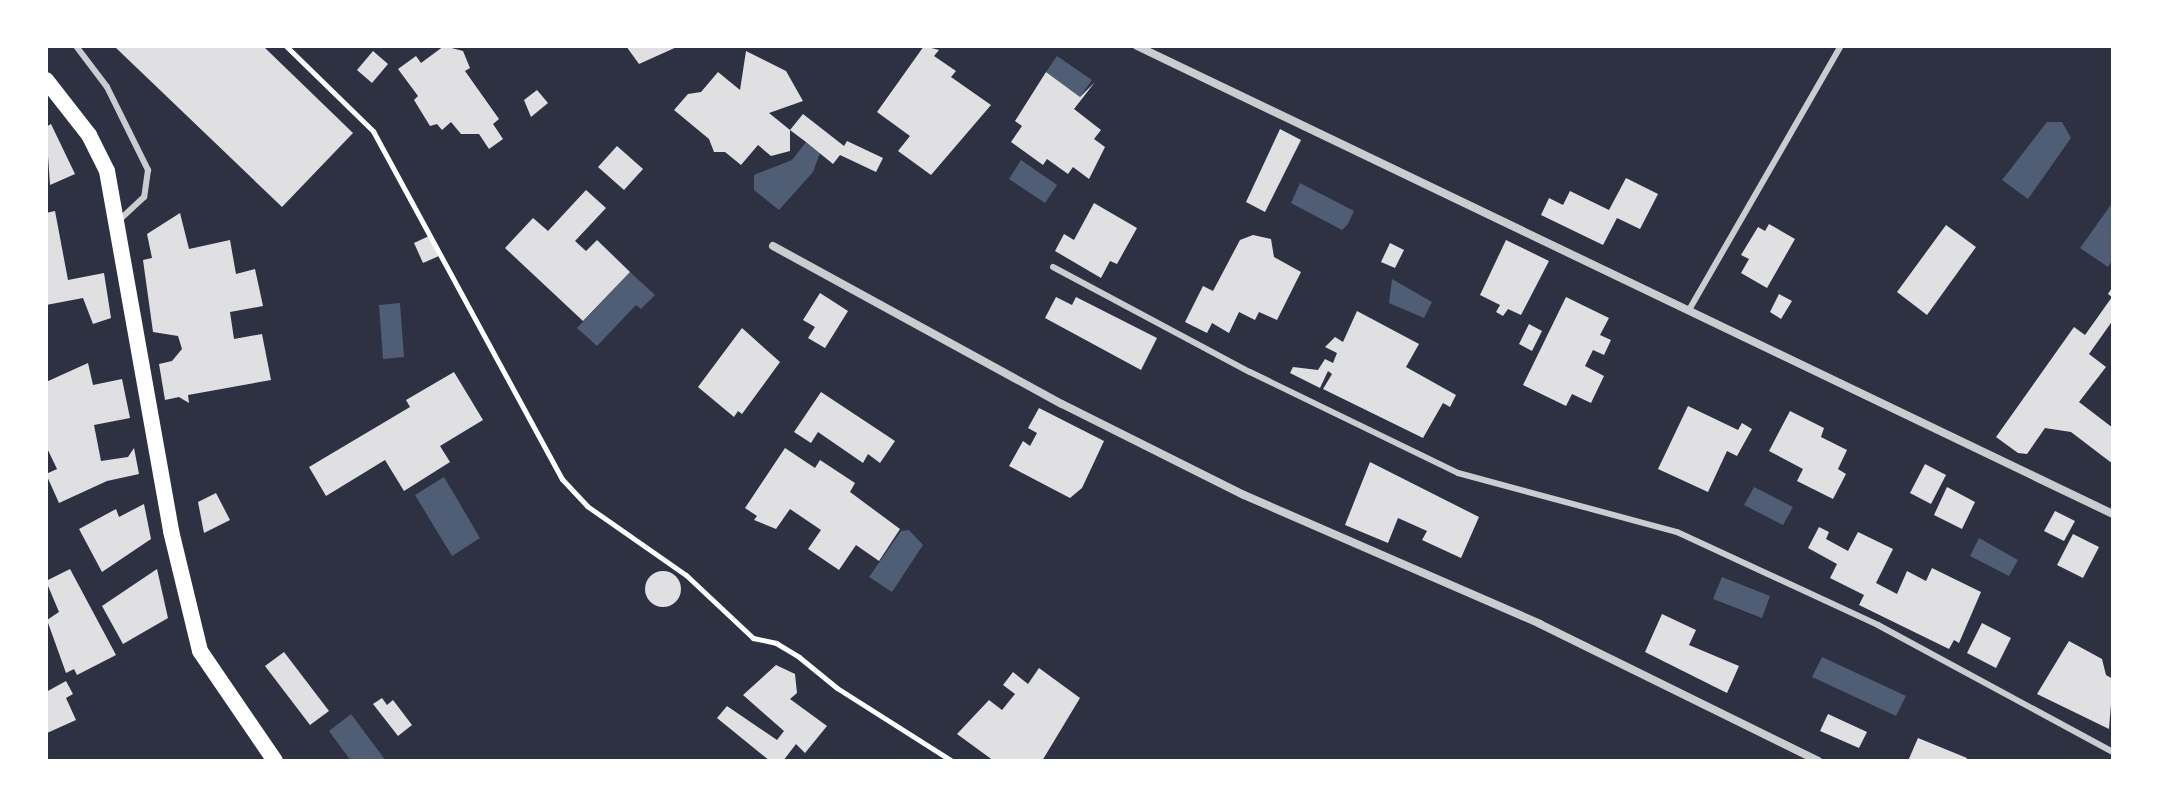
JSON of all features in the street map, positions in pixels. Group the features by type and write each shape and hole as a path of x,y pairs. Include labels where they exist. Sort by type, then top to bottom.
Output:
{"main road":[{"path":"46,80 99,152 118,221 189,616 217,679 275,761"}],"street":[{"path":"1137,46 2113,514"},
{"path":"773,246 1062,404 1244,495 1540,624 1818,761"}],"lane":[{"path":"76,46 128,123 148,170 144,197 118,221"},
{"path":"1689,310 1841,46"},
{"path":"1053,267 1250,372 1458,473 1677,532 1878,625 2113,752"}],"path":[{"path":"286,46 373,131 562,479 587,506 686,575 753,638 776,643 799,657 837,688 952,761"}],"water":[{"path":"1057,56 1092,80 1080,97 1046,72"},
{"path":"2047,122 2062,122 2071,138 2028,199 2002,180"},
{"path":"806,142 820,153 813,172 779,210 754,190 754,175 792,160"},
{"path":"1021,160 1057,185 1045,203 1009,179"},
{"path":"1300,183 1354,211 1348,224 1342,230 1291,203"},
{"path":"2113,202 2113,259 2108,267 2080,248"},
{"path":"630,272 655,295 641,309 636,305 597,346 577,328"},
{"path":"1392,279 1432,302 1424,318 1389,303"},
{"path":"400,303 404,357 383,359 379,305"},
{"path":"444,477 480,538 452,556 415,495"},
{"path":"1754,487 1793,507 1783,525 1744,505"},
{"path":"909,530 923,545 892,592 869,577 901,531"},
{"path":"1979,538 2018,560 2009,576 1970,556"},
{"path":"1722,577 1770,596 1762,618 1713,599"},
{"path":"1822,657 1906,696 1896,716 1812,677"},
{"path":"351,714 386,761 351,761 329,731"}],"building":[{"path":"114,46 263,46 353,133 282,207"},
{"path":"444,46 463,51 470,68 465,71 499,119 493,124 503,139 489,149 479,134 461,134 451,122 442,130 437,124 430,126 414,100 418,96 398,69 416,56 421,63"},
{"path":"626,46 679,46 639,64"},
{"path":"924,46 939,50 934,56 956,71 951,77 991,105 931,175 898,151 910,136 877,112"},
{"path":"373,51 388,64 372,83 357,70"},
{"path":"746,51 786,71 803,101 769,113 790,130 790,151 771,156 758,145 741,165 725,152 714,152 709,139 674,110 688,94 701,92 718,72 740,90"},
{"path":"1046,72 1080,97 1095,82 1074,109 1101,130 1094,139 1105,147 1089,179 1073,167 1068,174 1047,159 1043,165 1011,142 1022,126 1015,121"},
{"path":"537,90 548,103 531,117 524,100"},
{"path":"803,114 844,146 847,141 883,158 876,172 840,155 833,164 790,130"},
{"path":"51,124 75,174 50,185 46,127"},
{"path":"1280,129 1301,140 1265,212 1246,202"},
{"path":"617,146 643,169 624,190 598,167"},
{"path":"1626,178 1658,194 1640,229 1617,218 1603,245 1541,215 1549,198 1563,205 1570,191 1609,210"},
{"path":"586,190 606,208 575,241 586,251 597,240 630,272 583,321 505,248 533,218 548,231"},
{"path":"1094,203 1137,228 1117,264 1110,261 1101,278 1055,251 1064,234 1074,240"},
{"path":"55,211 68,280 104,273 111,318 93,324 83,298 46,305 46,213"},
{"path":"180,213 189,249 230,240 236,274 255,269 263,306 230,312 234,339 262,334 271,380 188,395 189,403 179,397 165,400 159,364 172,361 182,349 178,336 153,332 143,260 152,258 147,234"},
{"path":"1769,224 1795,239 1767,288 1741,273 1749,259 1741,255 1758,227 1765,231"},
{"path":"1946,225 1976,247 1927,315 1897,292"},
{"path":"1253,235 1271,239 1274,257 1301,272 1277,320 1259,312 1255,320 1239,312 1229,333 1212,323 1207,333 1185,322 1203,286 1213,291 1240,240"},
{"path":"429,236 439,256 423,263 414,243"},
{"path":"1506,240 1549,261 1521,315 1508,309 1503,316 1496,312 1500,305 1480,295"},
{"path":"1390,243 1404,250 1395,268 1381,262"},
{"path":"2113,286 2113,320 2089,354 2106,367 2079,402 2113,428 2113,464 2071,432 2045,428 2027,454 2018,453 1996,437 2074,327 2085,335 2112,297 2108,294"},
{"path":"820,293 848,311 825,348 808,338 815,327 803,320"},
{"path":"1779,294 1792,301 1781,319 1770,312"},
{"path":"1056,297 1072,305 1076,297 1157,338 1141,370 1045,318"},
{"path":"1566,297 1609,318 1600,335 1611,340 1604,355 1593,350 1585,366 1604,376 1591,403 1572,394 1566,406 1523,385"},
{"path":"1357,311 1419,344 1406,367 1456,395 1450,407 1443,403 1423,438 1323,389 1332,374 1328,371 1320,388 1290,373 1293,367 1318,370 1325,359 1333,363 1337,353 1325,347 1335,337 1343,342"},
{"path":"1529,324 1542,331 1532,351 1519,344"},
{"path":"742,328 780,362 742,414 738,411 734,417 698,387"},
{"path":"88,363 93,385 122,379 130,418 94,425 101,461 128,457 134,448 139,474 107,481 59,503 46,474 57,469 46,446 46,382"},
{"path":"454,372 483,420 440,446 450,462 404,491 385,460 326,496 309,467 410,407 406,400"},
{"path":"821,392 895,441 880,463 868,454 863,463 818,432 811,443 794,432"},
{"path":"1688,406 1738,430 1742,423 1752,429 1737,456 1727,451 1708,492 1658,469"},
{"path":"1039,408 1104,441 1082,488 1070,498 1009,466 1023,441 1030,446 1037,433 1028,428"},
{"path":"1790,411 1824,428 1821,437 1847,450 1838,469 1846,474 1833,499 1797,481 1803,469 1769,451"},
{"path":"785,448 815,468 820,460 855,483 850,492 900,529 879,561 856,545 839,570 808,549 821,530 790,509 776,529 754,520 757,516 745,508"},
{"path":"1370,462 1479,517 1461,558 1422,540 1427,531 1398,518 1388,543 1345,525"},
{"path":"1925,464 1946,475 1931,504 1910,493"},
{"path":"1947,487 1975,502 1962,529 1934,515"},
{"path":"216,493 230,520 204,533 198,502"},
{"path":"144,504 151,539 102,572 79,529 116,509 119,517"},
{"path":"2055,511 2075,521 2064,541 2044,531"},
{"path":"1819,527 1829,532 1826,539 1848,551 1858,532 1893,549 1876,583 1897,594 1907,571 1926,581 1932,568 1981,592 1959,643 1954,640 1949,649 1859,605 1864,595 1830,578 1837,564 1808,548"},
{"path":"2073,534 2099,547 2083,578 2057,565"},
{"path":"70,569 116,655 77,675 74,669 66,673 47,620 59,612 46,581"},
{"path":"157,569 168,618 123,644 102,606"},
{"path":"663,571 676,576 681,589 676,602 663,607 650,602 645,589 650,576"},
{"path":"1662,614 1696,630 1689,645 1739,666 1727,693 1645,652"},
{"path":"1982,623 2011,638 1996,668 1967,653"},
{"path":"2069,641 2102,659 2106,675 2113,679 2109,729 2037,694"},
{"path":"284,652 329,711 310,725 265,666"},
{"path":"776,665 795,674 797,693 790,699 827,726 805,753 796,744 783,761 770,761 717,718 727,706 777,740 784,731 743,695"},
{"path":"1039,668 1080,698 1042,761 994,761 957,734 989,700 1002,710 1015,694 1003,685 1013,672 1028,684"},
{"path":"66,681 73,694 66,698 76,720 47,733 46,692"},
{"path":"382,698 387,705 393,700 412,725 398,736 373,704"},
{"path":"1828,714 1867,732 1859,748 1820,731"},
{"path":"1918,738 1967,758 1966,761 1908,761"}]}
